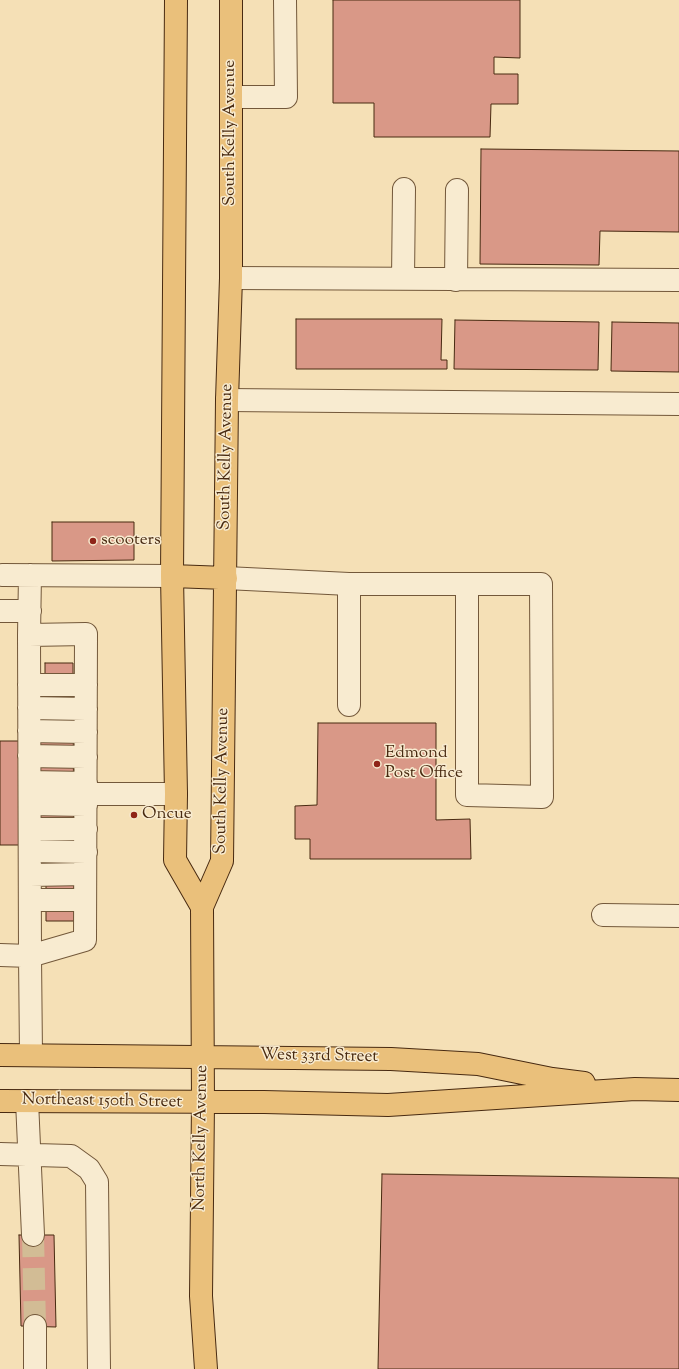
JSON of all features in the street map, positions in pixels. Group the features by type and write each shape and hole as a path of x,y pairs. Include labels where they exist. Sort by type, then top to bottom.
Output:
{"main road":[{"path":"176,0 172,576 176,794 175,860 202,907"},
{"name":"South Kelly Avenue","path":"202,907 222,862 227,400 231,278 231,0"},
{"path":"172,576 226,578"},
{"name":"North Kelly Avenue","path":"202,907 203,1103 200,1296 206,1369"},
{"name":"West 33rd Street","path":"0,1055 391,1059 478,1064 552,1079 635,1089"},
{"name":"West 33rd Street","path":"203,1103 264,1102 388,1105 635,1089 679,1090"},
{"name":"Northeast 150th Street","path":"0,1101 203,1103"}],"lane":[{"path":"232,97 286,97 285,0"},
{"path":"403,280 404,190"},
{"path":"456,280 457,190"},
{"path":"231,278 403,280 679,280"},
{"path":"227,400 679,404"},
{"path":"2,575 172,576"},
{"path":"30,575 29,756 31,1055"},
{"path":"226,578 349,584 468,584 541,584 542,797 467,795 468,584"},
{"path":"349,584 349,705"},
{"path":"0,611 30,611"},
{"path":"0,955 30,956 85,940 86,634 29,635"},
{"path":"29,685 86,685"},
{"path":"29,708 86,708"},
{"path":"29,731 86,732"},
{"path":"29,756 86,757"},
{"path":"30,782 86,794"},
{"path":"30,804 86,794 176,794"},
{"path":"30,829 86,829"},
{"path":"30,851 86,852"},
{"path":"30,875 85,874"},
{"path":"30,900 85,900"},
{"path":"603,915 679,916"},
{"path":"27,1101 33,1235"},
{"path":"0,1154 71,1156 89,1169 97,1182 100,1369"},
{"path":"35,1326 35,1369"}],"building":[{"path":"333,0 520,0 520,58 494,57 494,74 518,74 518,104 491,104 490,137 374,137 374,103 333,103"},
{"path":"481,149 679,151 679,232 600,231 599,265 480,264"},
{"path":"296,319 442,319 441,360 447,360 447,369 296,369"},
{"path":"455,320 599,322 598,370 454,369"},
{"path":"612,322 679,323 679,372 611,371"},
{"name":"scooters","path":"52,522 134,522 134,560 52,561"},
{"path":"45,663 73,663 74,921 46,921 46,862 30,845 0,845 0,741 30,741 45,727"},
{"name":"Edmond Post Office","path":"318,723 436,723 436,820 470,819 471,859 310,859 310,839 295,839 295,806 317,805"},
{"path":"382,1174 679,1178 679,1369 378,1369"},
{"path":"19,1235 54,1235 56,1327 21,1326"}],"tunnel":[{"path":"33,1235 35,1326"}],"place":[{"name":"scooters","path":"93,541"},
{"name":"Edmond Post Office","path":"377,764"},
{"name":"Oncue","path":"134,815"}]}
